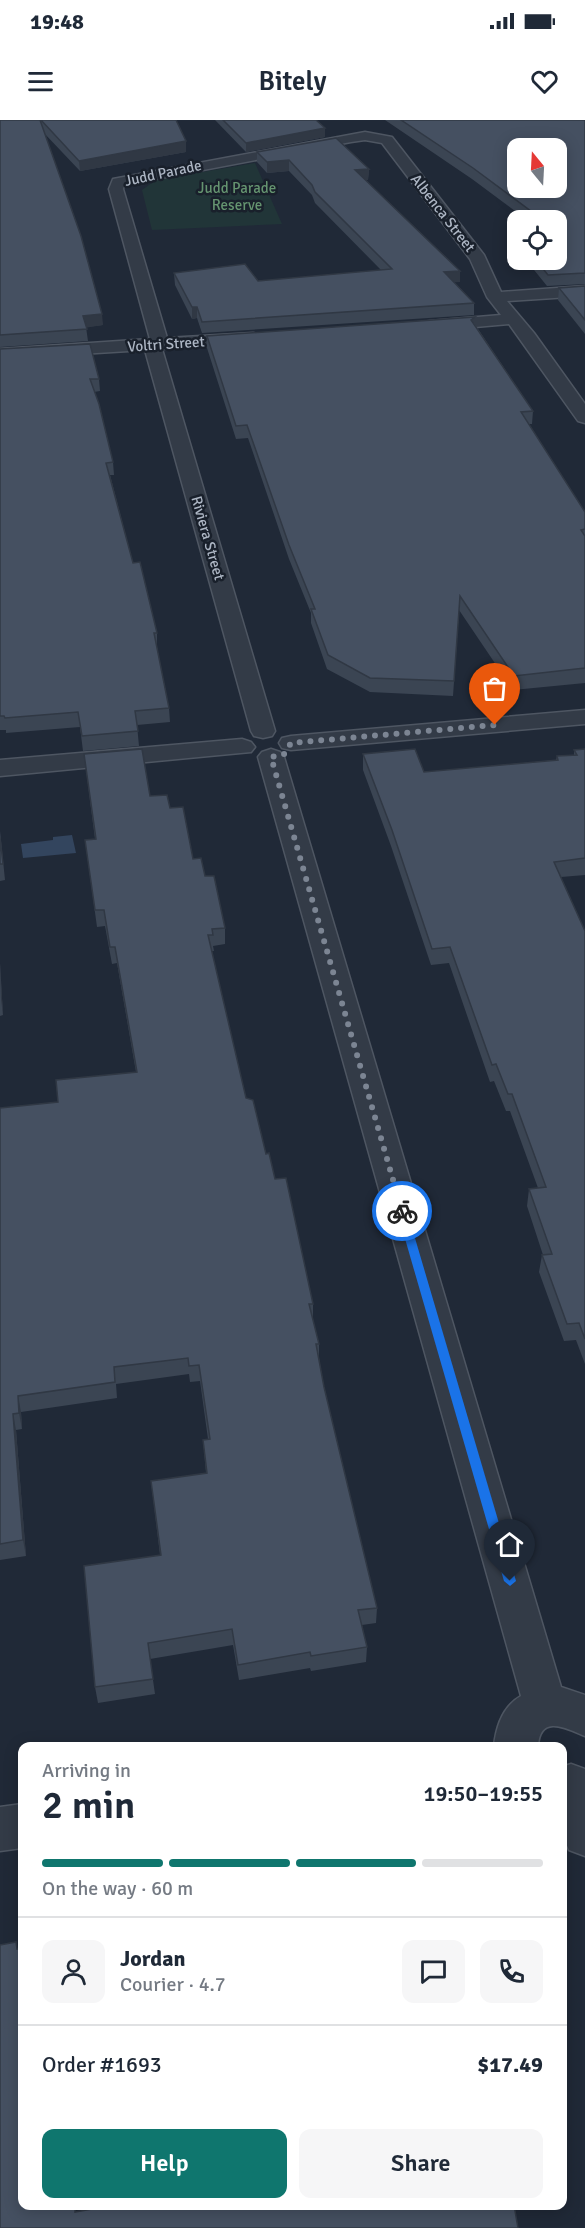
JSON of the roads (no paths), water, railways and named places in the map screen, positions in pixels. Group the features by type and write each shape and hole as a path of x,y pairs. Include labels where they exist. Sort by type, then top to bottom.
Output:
{"street":[{"name":"Albenca Street","path":"374,137 387,140 478,258 495,297 528,337 585,417"},
{"name":"Judd Parade","path":"156,345 116,189 118,182 340,140 374,137"},
{"path":"495,297 585,291"},
{"path":"417,327 511,319"},
{"name":"Voltri Street","path":"0,354 270,337"},
{"name":"Riviera Street","path":"156,345 267,745 565,1711"},
{"path":"0,768 585,717"},
{"path":"516,1742 517,1730 521,1722 536,1709 565,1711"},
{"path":"573,1783 585,1834"},
{"path":"0,1829 18,1827"}],"water":[{"path":"72,835 76,853 23,858 21,844"}],"park label":[{"name":"Judd Parade Reserve","path":"237,196"}]}
